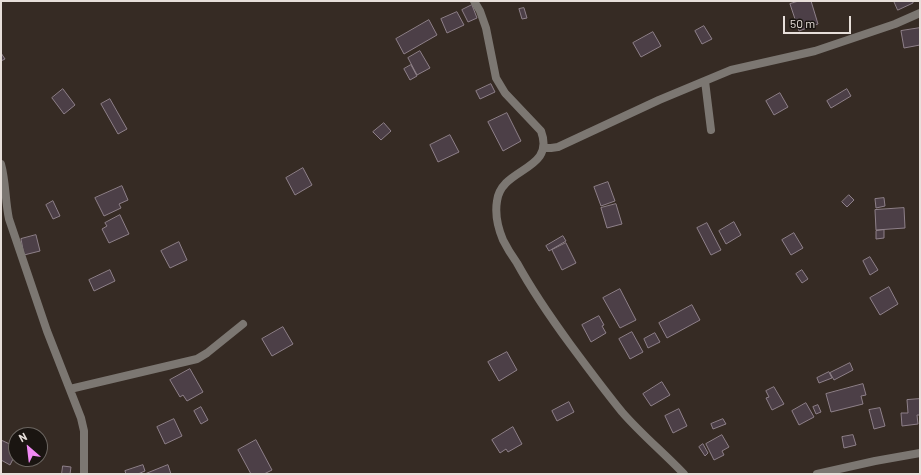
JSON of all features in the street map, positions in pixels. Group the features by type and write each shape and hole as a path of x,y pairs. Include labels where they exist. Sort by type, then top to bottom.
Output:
{"street":[{"path":"474,1 480,11 486,28 496,78 505,93 541,131 544,139 544,148 542,154 537,160 510,179 501,188 497,200 497,219 502,239 544,309 589,370 622,412 684,474"},
{"path":"544,148 558,147 659,100 731,70 814,51 881,29 920,13"},
{"path":"705,81 711,130"},
{"path":"1,164 3,172 3,202 8,219 47,331 81,418 84,431 84,474"},
{"path":"70,389 197,359 207,353 242,324"},
{"path":"817,474 920,453"}],"building":[{"path":"799,1 811,1 818,24 799,31 790,4"},
{"path":"894,1 913,1 913,3 898,10"},
{"path":"472,5 477,18 468,22 462,10"},
{"path":"524,8 527,18 522,19 519,9"},
{"path":"457,12 464,25 447,33 441,19"},
{"path":"429,20 437,35 404,54 396,39"},
{"path":"704,26 712,39 702,44 695,31"},
{"path":"920,28 920,45 904,48 901,31"},
{"path":"653,32 661,46 641,57 633,43"},
{"path":"420,51 430,68 417,75 408,58"},
{"path":"1,53 5,59 1,61"},
{"path":"411,65 417,76 410,80 404,69"},
{"path":"491,84 495,92 480,99 476,91"},
{"path":"63,89 75,105 64,114 52,98"},
{"path":"847,89 851,96 831,108 827,101"},
{"path":"780,93 788,107 774,115 766,101"},
{"path":"110,99 127,129 118,134 101,104"},
{"path":"507,113 521,141 503,151 488,122"},
{"path":"384,123 391,131 381,140 373,132"},
{"path":"450,135 459,152 438,162 430,145"},
{"path":"303,168 312,185 295,195 286,178"},
{"path":"608,182 615,201 601,206 594,187"},
{"path":"122,186 128,200 119,204 121,208 104,216 95,198"},
{"path":"849,195 854,200 847,207 842,202"},
{"path":"884,198 885,206 876,208 875,199"},
{"path":"53,201 60,216 53,219 46,205"},
{"path":"616,204 622,224 607,228 601,208"},
{"path":"904,208 905,228 876,230 875,210"},
{"path":"120,215 129,234 109,243 102,229 107,226 105,223"},
{"path":"734,222 741,235 726,244 719,231"},
{"path":"707,223 721,250 711,255 697,228"},
{"path":"884,230 884,238 876,239 876,231"},
{"path":"794,233 803,248 791,255 782,240"},
{"path":"36,235 40,251 24,255 21,239"},
{"path":"563,236 566,241 549,251 546,246"},
{"path":"179,242 187,260 170,268 161,251"},
{"path":"566,243 576,263 562,270 552,250"},
{"path":"870,257 878,270 870,275 863,261"},
{"path":"110,270 115,281 94,291 89,280"},
{"path":"802,270 808,279 802,283 796,274"},
{"path":"889,287 898,304 880,315 870,298"},
{"path":"620,289 636,320 620,328 603,298"},
{"path":"692,305 700,320 667,338 659,323"},
{"path":"599,316 606,333 591,342 582,325"},
{"path":"283,327 293,344 272,356 262,339"},
{"path":"632,332 643,352 630,359 619,339"},
{"path":"655,333 660,342 648,348 644,339"},
{"path":"507,352 517,370 499,381 488,362"},
{"path":"850,363 853,370 834,380 830,373"},
{"path":"190,369 203,392 187,401 183,395 180,397 170,380"},
{"path":"829,372 832,378 819,383 817,378"},
{"path":"662,382 670,395 651,406 643,394"},
{"path":"863,384 866,395 861,396 863,404 831,412 826,394"},
{"path":"774,387 784,404 772,410 766,398 769,397 766,391"},
{"path":"920,399 920,415 917,415 918,424 902,426 901,413 908,413 907,400"},
{"path":"569,402 574,412 557,421 552,411"},
{"path":"806,403 814,417 799,425 792,411"},
{"path":"818,405 821,412 816,414 813,407"},
{"path":"201,407 208,420 201,424 194,411"},
{"path":"880,408 885,426 874,429 869,410"},
{"path":"679,409 687,426 673,433 665,416"},
{"path":"174,419 182,436 165,444 157,427"},
{"path":"723,419 726,424 713,429 711,424"},
{"path":"513,427 522,444 508,452 506,449 500,453 492,440"},
{"path":"722,435 729,447 722,451 724,455 714,460 706,444"},
{"path":"853,435 856,445 844,448 842,437"},
{"path":"1,440 8,443 8,464 1,460"},
{"path":"256,440 272,470 264,474 251,474 238,450"},
{"path":"703,444 708,453 705,456 699,447"},
{"path":"143,465 145,471 138,474 126,474 125,471"},
{"path":"168,465 171,474 145,474"},
{"path":"63,466 71,467 70,474 62,474"}]}
